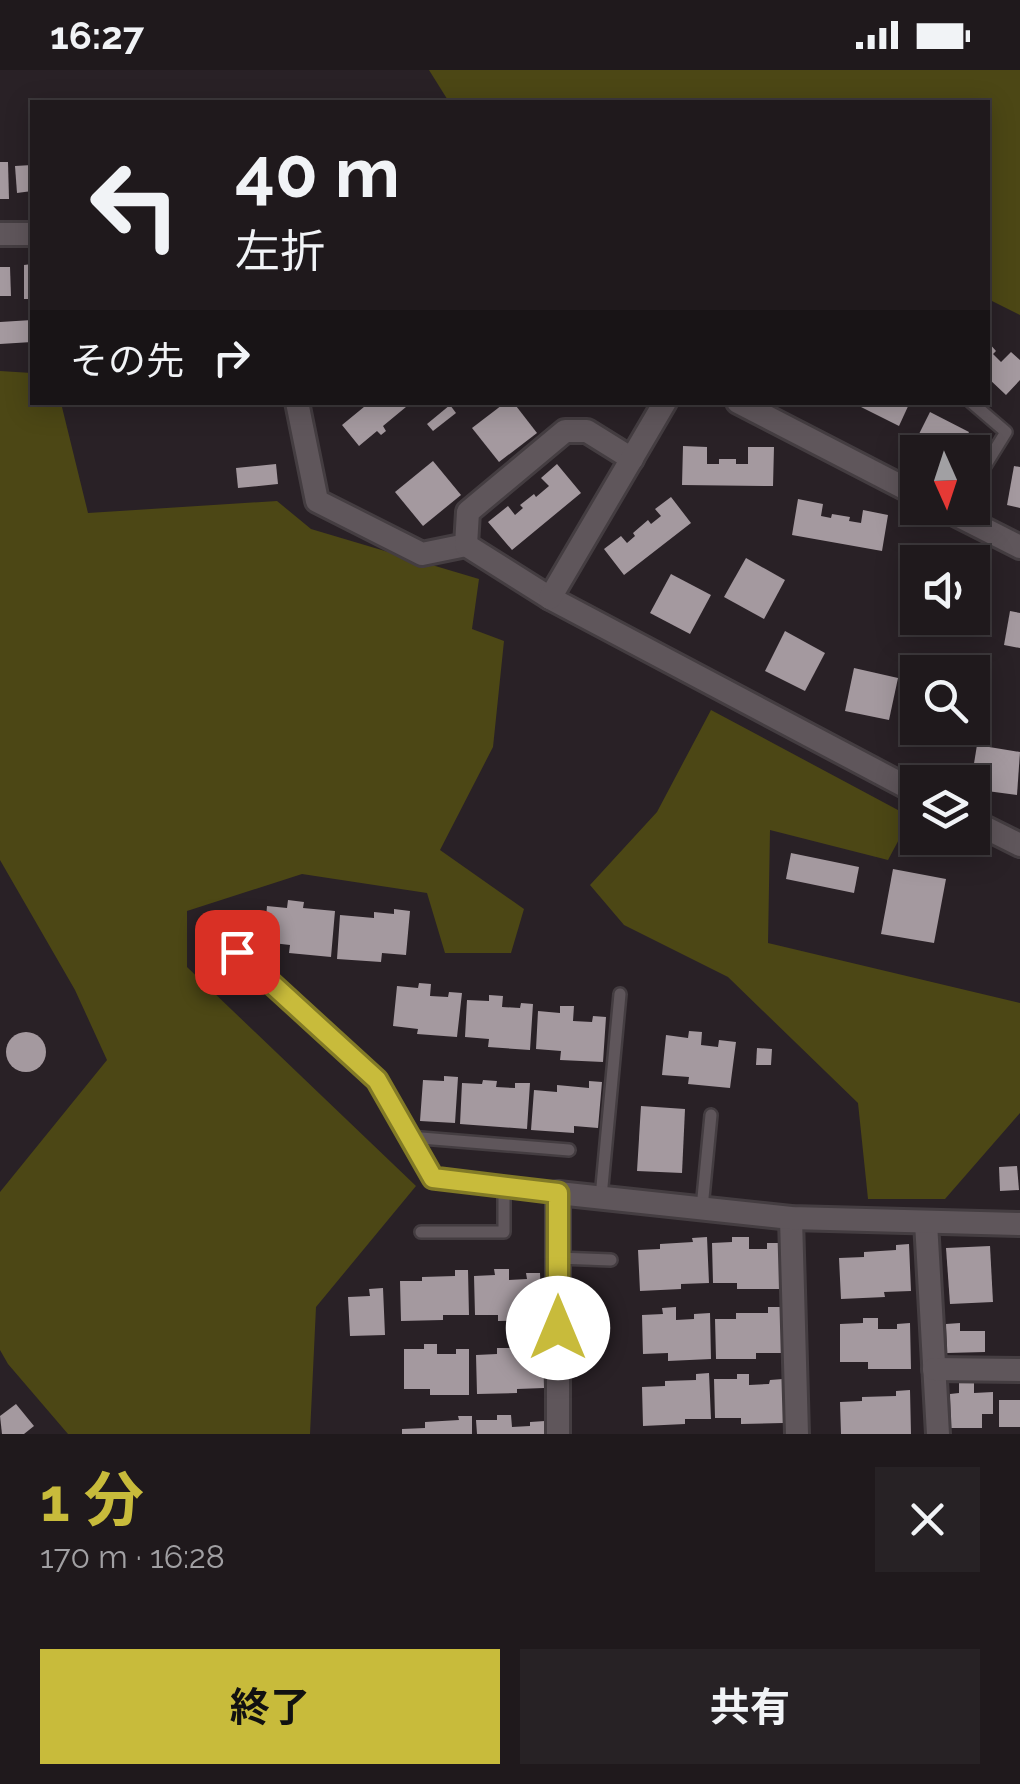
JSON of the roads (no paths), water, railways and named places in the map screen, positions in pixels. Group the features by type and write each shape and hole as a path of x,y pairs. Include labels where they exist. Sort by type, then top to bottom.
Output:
{"street":[{"path":"0,234 30,234"},
{"path":"297,405 318,501 422,554 466,545 550,598 900,783"},
{"path":"550,598 663,405"},
{"path":"748,405 900,485"},
{"path":"466,545 468,512 565,431 586,431 632,459"},
{"path":"980,525 1020,547"},
{"path":"990,830 1020,845"},
{"path":"558,1434 558,1193 791,1218 1020,1224"},
{"path":"791,1218 797,1434"},
{"path":"926,1222 938,1434"},
{"path":"934,1369 1020,1370"}],"lane":[{"path":"974,405 1006,432 990,458"},
{"path":"237,952 377,1080 433,1178 558,1193"},
{"path":"601,1198 620,994"},
{"path":"702,1208 711,1116"},
{"path":"409,1137 569,1150"},
{"path":"421,1232 504,1232 504,1187"},
{"path":"558,1258 611,1260"}]}
